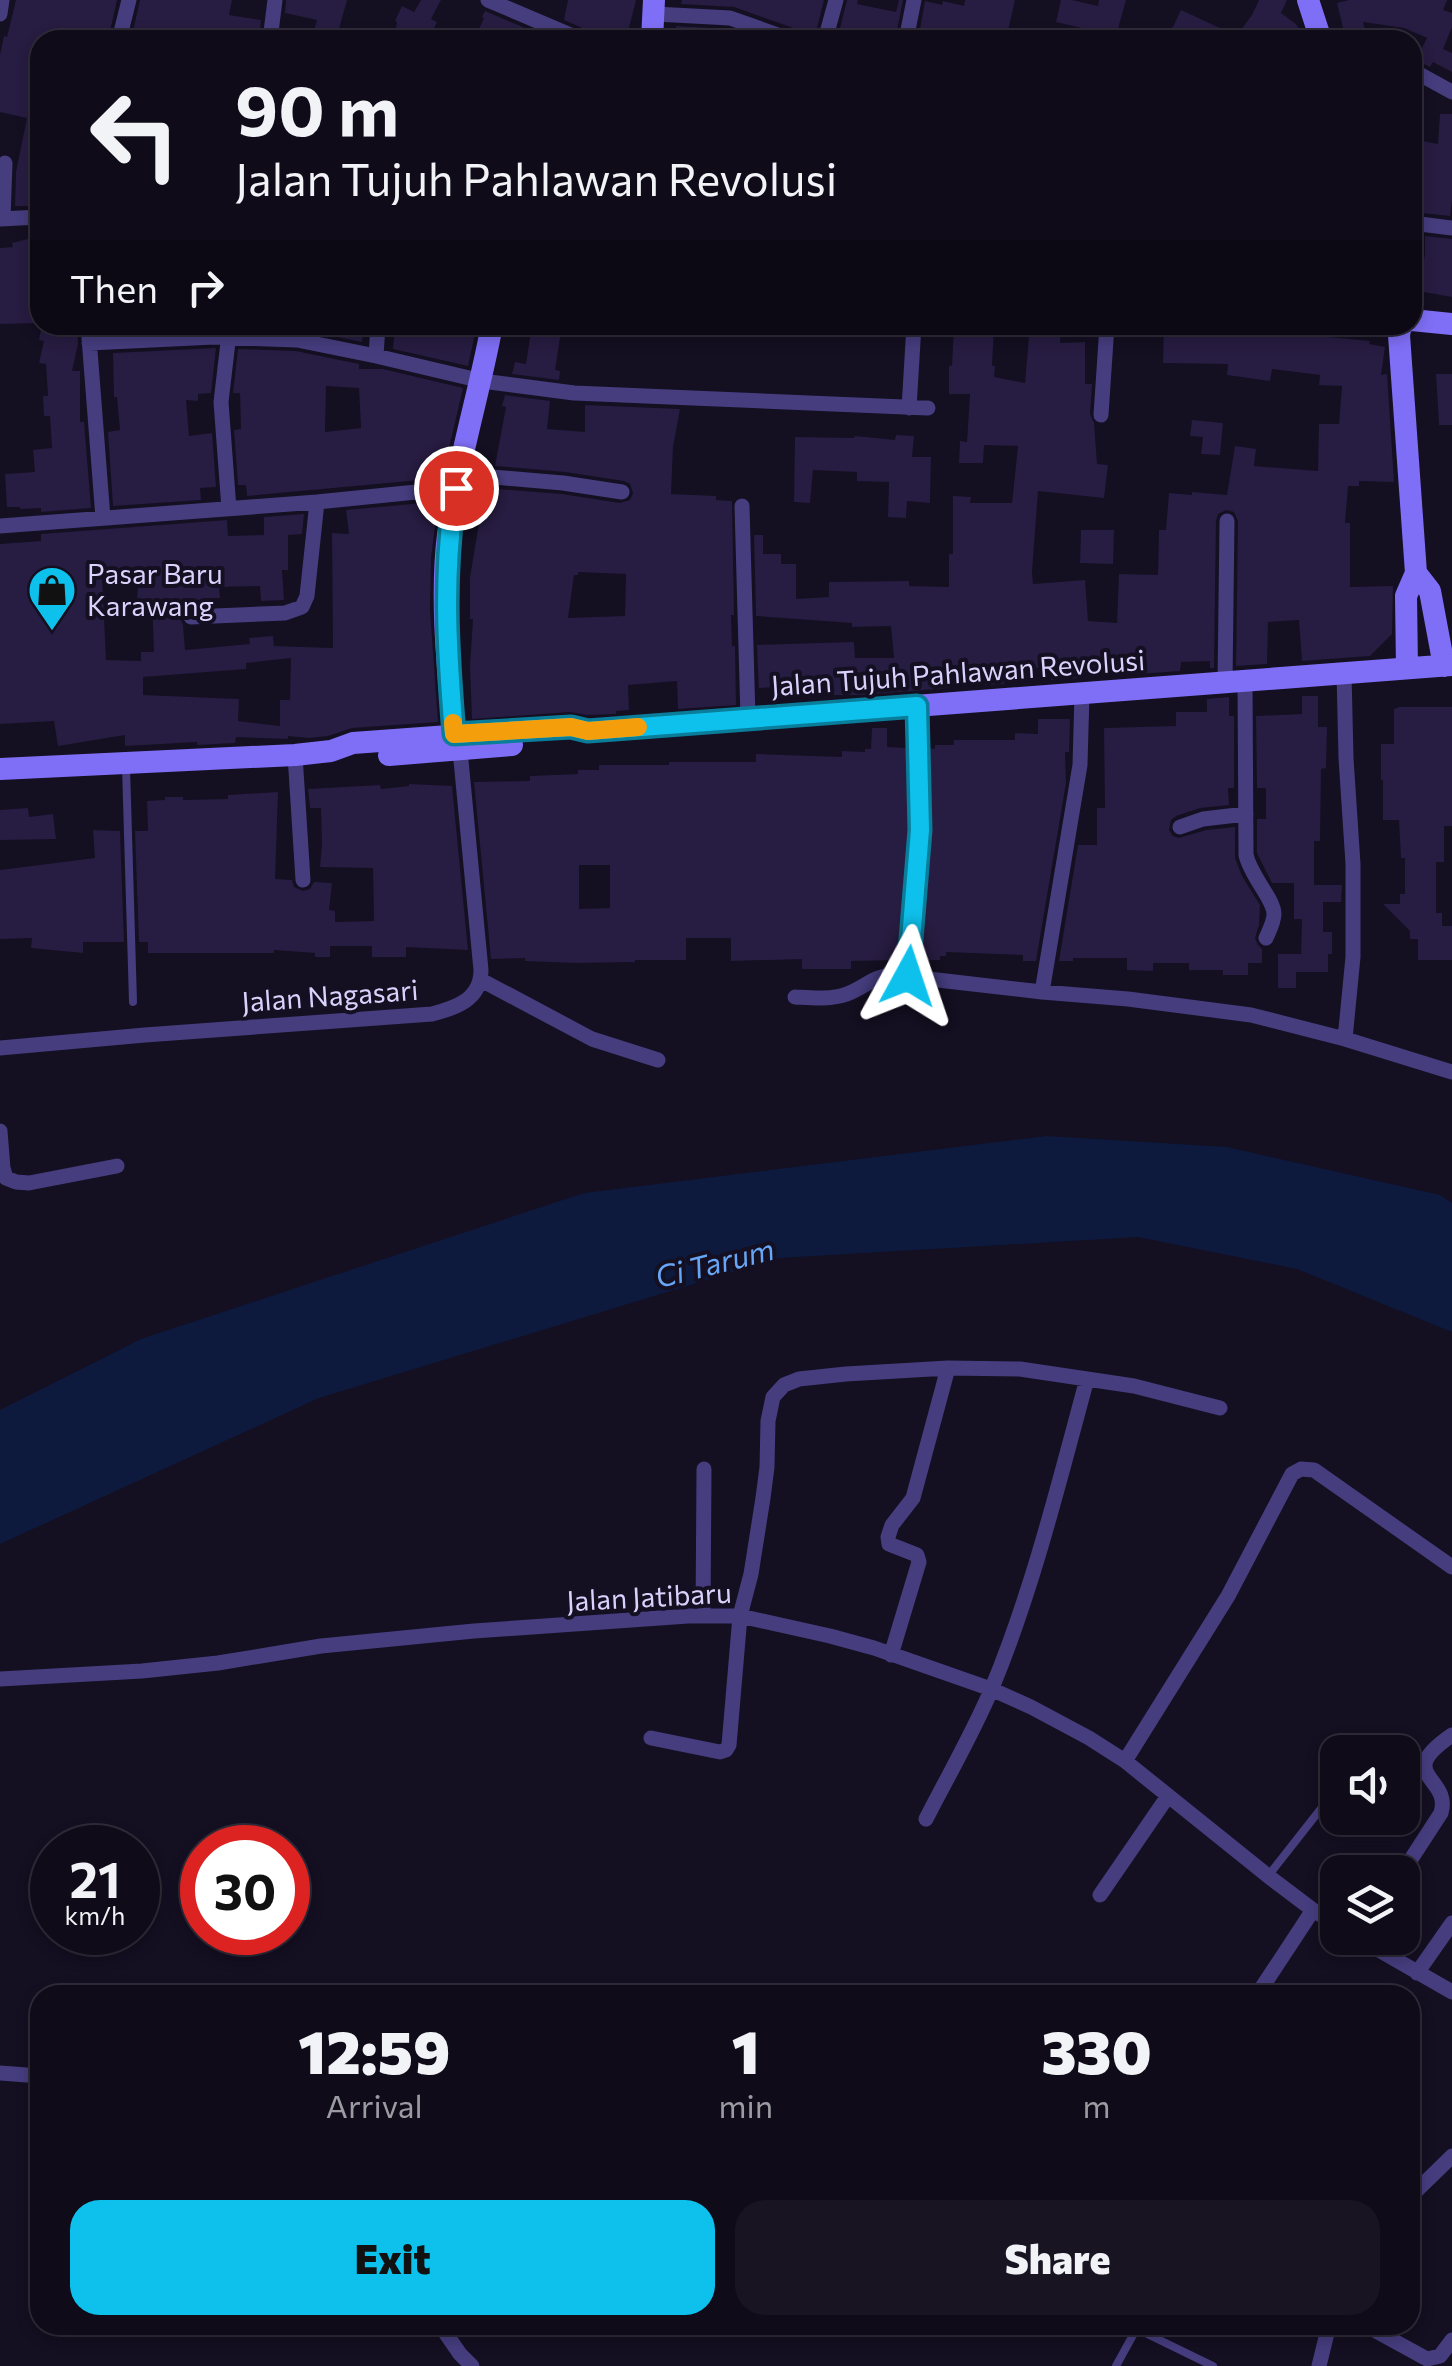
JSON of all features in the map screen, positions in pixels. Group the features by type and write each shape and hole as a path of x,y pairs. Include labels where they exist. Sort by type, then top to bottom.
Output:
{"main road":[{"path":"1308,0 1318,30"},
{"path":"1422,321 1452,324"},
{"path":"457,742 448,665 448,539 490,335"},
{"path":"1398,335 1416,573 1406,596 1407,668"},
{"path":"1416,573 1430,591 1448,666"},
{"name":"Jalan Tujuh Pahlawan Revolusi","path":"0,769 295,755 332,752 352,742 572,739 588,731 1448,666"}],"street":[{"path":"0,14 2,0"},
{"path":"122,30 129,0"},
{"path":"272,30 276,0"},
{"path":"488,0 558,30"},
{"path":"828,30 836,0"},
{"path":"908,30 914,0"},
{"path":"654,7 730,18 764,30"},
{"path":"1422,76 1452,92"},
{"path":"5,163 2,219 30,218"},
{"path":"1422,224 1452,228"},
{"path":"89,335 104,518"},
{"path":"89,343 183,335"},
{"path":"229,335 221,402 229,508"},
{"path":"308,335 482,382 574,393 928,408"},
{"path":"376,356 377,335"},
{"path":"909,408 913,335"},
{"path":"1102,415 1106,335"},
{"path":"0,526 317,502 457,481 563,482 622,492"},
{"path":"192,618 285,613 302,607 307,596 317,502"},
{"path":"742,506 748,718"},
{"path":"1227,520 1246,856 1249,868 1272,902 1274,914 1266,938"},
{"path":"1344,673 1353,920 1345,1039"},
{"path":"1042,992 1080,765 1082,694"},
{"path":"908,976 920,830 917,706"},
{"path":"457,742 481,980 592,1039 658,1060"},
{"path":"295,755 304,880"},
{"path":"1180,827 1202,819 1246,814"},
{"path":"795,997 828,998 848,993 871,979 908,976 1128,999 1251,1015 1452,1072"},
{"name":"Jalan Nagasari","path":"0,1048 432,1014 468,1000 481,980"},
{"path":"0,1131 6,1178 16,1182 117,1166"},
{"path":"890,1656 919,1562 917,1555 890,1544 888,1536 912,1498 948,1368"},
{"path":"650,1738 698,1749 726,1750 740,1616 763,1498 768,1421 773,1396 784,1385 799,1379 948,1368 1020,1369 1134,1386 1220,1408"},
{"path":"926,1819 991,1690 1027,1589 1087,1379"},
{"path":"703,1616 704,1469"},
{"path":"1124,1761 1228,1596 1292,1474 1301,1469 1314,1470 1452,1567"},
{"name":"Jalan Jatibaru","path":"0,1680 142,1671 420,1636 740,1616 830,1636 1031,1707 1124,1761 1320,1914"},
{"path":"1414,1855 1444,1804 1425,1764 1431,1750 1452,1735"},
{"path":"1100,1895 1168,1796"},
{"path":"1264,1985 1313,1910"},
{"path":"1417,1973 1452,1923"},
{"path":"1387,1955 1452,1992"},
{"path":"0,2073 30,2075"},
{"path":"1420,2187 1452,2156"},
{"path":"447,2335 472,2366"},
{"path":"1319,2366 1327,2335"},
{"path":"1384,2335 1427,2359 1440,2356 1452,2340"}],"lane":[{"path":"126,762 133,1002"},
{"path":"1268,1876 1320,1810"},
{"path":"1116,2366 1133,2335"},
{"path":"1153,2335 1213,2366"}],"water":[{"name":"Ci Tarum","path":"1047,1136 1227,1147 1440,1195 1452,1203 1452,1332 1297,1269 1138,1237 779,1258 319,1398 0,1544 0,1410 141,1339 584,1193"}],"building":[{"path":"16,0 117,0 110,30 30,30 30,206 15,206 16,172 27,118 0,112 0,55 4,36 7,37"},
{"path":"140,0 232,0 229,15 261,20 260,30 133,30"},
{"path":"286,0 347,0 339,30 314,30 317,20 285,13"},
{"path":"421,0 441,0 431,19 437,22 433,30 396,30 402,6 414,12"},
{"path":"568,0 636,0 628,30 587,30 564,20"},
{"path":"682,0 824,0 816,30 797,30 734,7 681,4"},
{"path":"847,0 896,12 899,0 903,0 897,30 840,30"},
{"path":"965,0 1015,0 1008,30 920,30 925,1 964,6"},
{"path":"1061,0 1098,6 1099,0 1126,0 1118,30 1090,30 1056,22"},
{"path":"1259,0 1287,0 1281,13 1299,30 1241,30"},
{"path":"1447,0 1443,10 1452,13 1452,27 1443,49 1452,53 1452,72 1433,62 1430,67 1422,63 1427,38 1422,36 1422,30 1363,22 1365,30 1344,30 1337,3"},
{"path":"1181,10 1224,30 1171,30"},
{"path":"485,11 530,30 479,30"},
{"path":"676,26 731,30 675,30"},
{"path":"1440,114 1452,114 1450,216 1422,213 1422,141 1438,144"},
{"path":"1425,236 1452,239 1452,297 1422,292"},
{"path":"30,238 30,323 0,324 0,248 13,247 12,243"},
{"path":"40,335 78,335 72,371 80,371 80,422 84,422 91,508 41,512 41,508 7,507 5,474 35,472 33,450 52,448 50,416 44,416 43,396 48,396 46,364 39,363 44,341 39,340"},
{"path":"328,335 363,335 362,342"},
{"path":"394,335 475,335 468,366 393,349"},
{"path":"530,335 560,335 555,370 560,371 559,380 512,374 515,362 526,364"},
{"path":"954,335 994,335 994,377 1025,383 1029,335 1060,335 1060,343 1085,342 1085,384 1092,384 1090,414 1097,464 1108,465 1104,498 1038,491 1033,584 1085,580 1088,621 1117,623 1119,574 1158,575 1159,530 1166,530 1169,493 1227,495 1235,446 1256,449 1254,466 1318,471 1319,424 1339,424 1342,386 1319,385 1320,375 1272,369 1270,381 1227,375 1228,364 1163,363 1164,335 1319,335 1370,341 1369,344 1385,347 1381,375 1387,374 1394,482 1359,481 1359,486 1348,486 1345,523 1350,523 1350,587 1393,586 1392,634 1370,656 1302,661 1299,620 1268,622 1267,664 1236,666 1238,521 1234,512 1226,510 1218,514 1216,521 1214,668 1210,668 1210,661 1181,662 1180,671 1079,673 1079,678 1051,680 1051,666 1004,673 1004,684 985,685 985,679 948,678 948,688 820,695 820,686 782,687 759,688 759,694 757,645 854,642 855,658 894,658 891,626 852,627 852,623 756,616 754,535 763,535 763,554 781,554 781,564 796,564 796,599 829,597 829,582 909,581 909,586 949,587 953,496 971,497 970,503 1012,503 1018,446 984,445 983,463 959,463 960,441 967,442 970,394 949,394"},
{"path":"216,348 211,393 198,394 198,401 186,400 189,436 212,433 216,487 200,488 201,500 113,506 108,432 120,430 113,353"},
{"path":"238,349 296,351 359,364 359,369 383,369 463,388 442,478 247,496 246,485 238,485 234,430 241,429 240,393 233,393","holes":["326,386 359,388 361,428 325,432"]},
{"path":"1436,374 1452,374 1452,425 1439,425"},
{"path":"505,395 550,401 547,429 585,432 585,405 680,409 671,494 716,496 716,500 732,501 731,615 736,705 678,709 677,681 628,685 629,710 616,714 570,712 472,719 470,577 485,488 620,503 630,500 633,493 624,481 495,466 506,407 502,406","holes":["626,574 625,616 568,618 574,575"]},
{"path":"1192,420 1223,423 1220,455 1201,454 1203,437 1190,436"},
{"path":"896,435 914,436 912,457 931,457 930,503 907,501 906,518 888,517 889,482 857,481 857,472 813,470 810,503 794,502 795,437 895,440"},
{"path":"438,502 430,610 438,722 352,728 309,738 236,737 235,743 125,746 125,735 58,746 54,721 0,724 0,544 41,541 41,534 227,520 228,536 264,535 264,517 304,514 302,534 288,535 288,570 282,570 284,600 261,601 260,586 219,587 220,598 183,601 180,618 185,650 250,644 249,638 273,636 274,646 333,648 332,533 349,534 346,510","holes":["134,572 137,601 152,601 154,652 141,652 141,661 106,660 102,575","291,658 290,700 280,700 280,726 238,721 239,699 143,695 143,677 246,669 246,663"]},
{"path":"1081,530 1114,530 1113,564 1080,563"},
{"path":"1302,696 1318,696 1318,727 1327,727 1326,768 1321,769 1320,841 1314,841 1314,885 1342,885 1341,902 1323,902 1323,932 1332,932 1328,972 1296,972 1296,988 1278,988 1278,954 1301,954 1302,919 1294,919 1294,883 1272,883 1257,853 1257,819 1266,819 1266,788 1257,788 1256,716 1302,714"},
{"path":"1229,697 1229,716 1234,716 1234,788 1228,788 1229,805 1176,816 1169,830 1179,838 1235,827 1235,858 1260,905 1255,938 1262,949 1262,963 1248,963 1248,975 1223,975 1223,970 1189,970 1189,963 1153,963 1153,971 1127,970 1127,958 1059,961 1078,845 1097,845 1097,808 1105,808 1104,728 1176,726 1176,712 1207,712 1207,699"},
{"path":"1452,707 1452,826 1444,826 1444,862 1436,862 1436,913 1442,913 1442,926 1452,926 1452,960 1418,960 1418,939 1410,939 1410,931 1383,904 1400,904 1400,894 1405,894 1399,820 1383,820 1381,780 1381,744 1394,744 1394,709"},
{"path":"1038,719 1070,719 1066,783 1036,961 1023,961 1023,955 946,952 940,960 920,960 931,831 929,748 954,745 954,740 1015,740 1015,733 1038,734"},
{"path":"872,728 887,728 887,747 907,748 909,830 898,960 851,961 851,969 802,969 802,959 731,961 731,938 686,938 686,960 576,963 491,959 474,782 530,781 530,776 599,770 599,765 756,762 756,754 842,757 842,751 871,749","holes":["579,865 610,865 610,908 579,909"]},
{"path":"409,784 452,786 468,950 406,947 406,957 372,957 372,946 330,946 330,957 274,950 148,953 148,942 139,942 135,831 148,831 147,801 165,797 228,799 228,795 278,792 275,879 292,880 294,887 303,891 314,882 332,883 329,910 335,911 335,922 374,921 373,868 320,867 321,808 310,808 308,789 380,785 381,789"},
{"path":"28,808 29,817 53,814 56,839 0,840 0,810"},
{"path":"93,830 120,831 124,942 83,942 83,953 31,948 32,938 0,939 0,870 95,858"}],"slow traffic":[{"path":"453,723 454,734 638,727"}],"place":[{"name":"Pasar Baru Karawang","path":"52,632"}],"route":[{"path":"456,488 446,587 454,734 571,727 588,731 917,706 920,830 908,976"}]}
